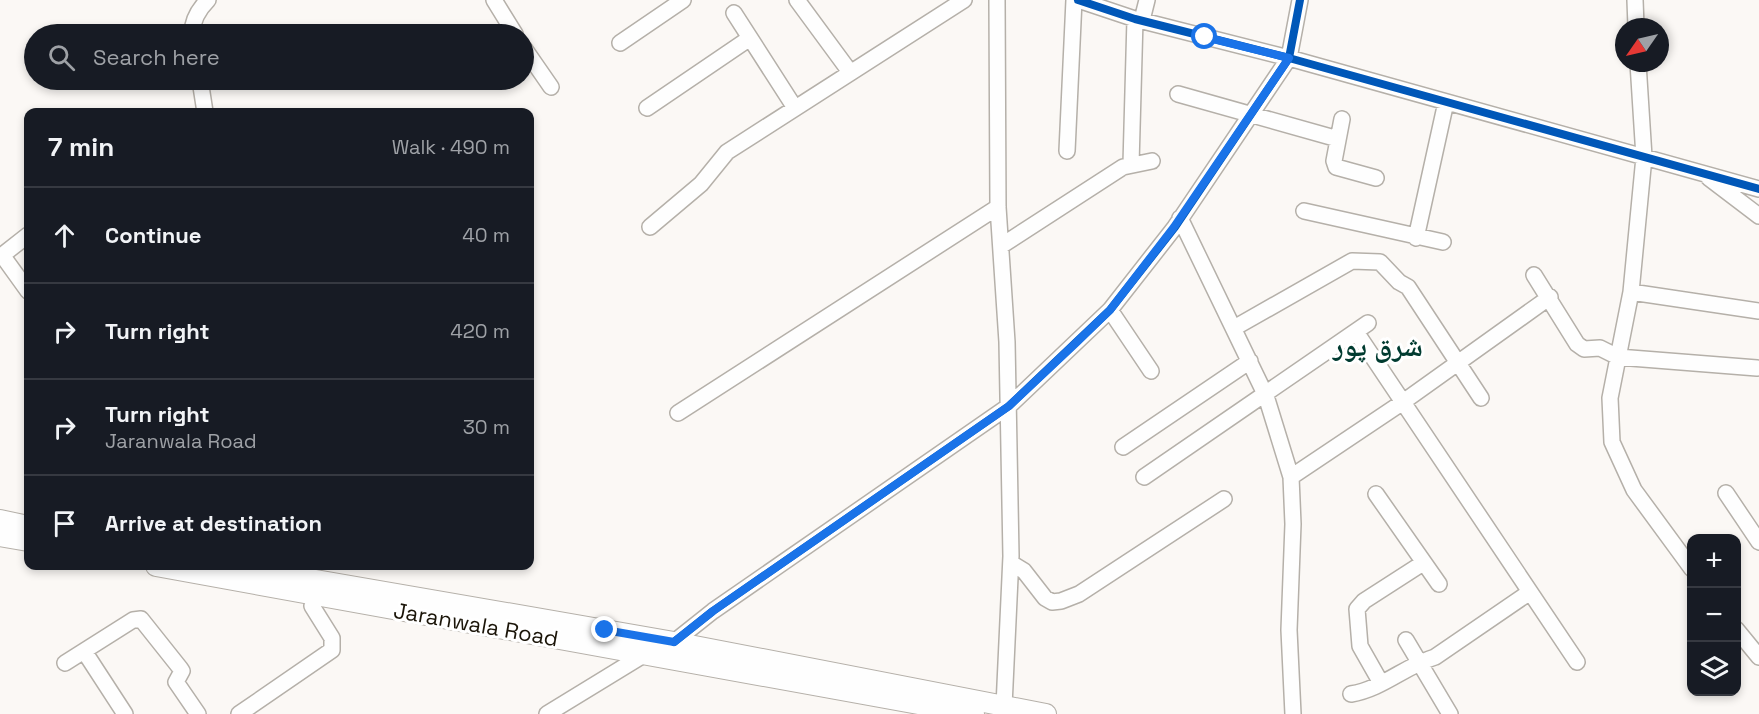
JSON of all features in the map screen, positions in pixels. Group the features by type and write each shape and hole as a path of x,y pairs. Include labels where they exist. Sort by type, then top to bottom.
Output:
{"main road":[{"path":"0,520 24,525"},
{"path":"0,536 24,540"},
{"name":"Jaranwala Road","path":"178,570 974,714"},
{"name":"Jaranwala Road","path":"258,570 674,642 1046,714"}],"street":[{"path":"194,24 196,16 208,0"},
{"path":"494,0 509,24"},
{"path":"620,43 683,0"},
{"path":"796,0 850,72"},
{"path":"650,227 701,184 727,152 964,0"},
{"path":"997,0 998,207 1009,406 1011,563 1004,706"},
{"path":"1067,152 1076,0 1759,189"},
{"path":"1131,164 1139,19 1147,0"},
{"path":"674,642 713,611 1009,406 1110,310 1180,218 1289,58 1300,0"},
{"path":"1635,0 1636,18"},
{"path":"734,13 795,108"},
{"path":"647,108 750,38"},
{"path":"534,62 551,87"},
{"path":"1639,72 1644,157 1631,292 1610,398 1612,442 1634,490 1687,562"},
{"path":"202,90 204,108"},
{"path":"1178,94 1338,139"},
{"path":"1416,238 1446,102"},
{"path":"1342,118 1336,167 1376,178"},
{"path":"1001,246 1131,164 1152,161"},
{"path":"1703,173 1759,216"},
{"path":"678,413 998,207"},
{"path":"1304,211 1416,238 1443,242"},
{"path":"1180,218 1266,396 1291,477 1293,524 1289,630 1293,714"},
{"path":"24,238 1,256 24,286"},
{"path":"1234,328 1347,262 1356,260 1380,262 1398,282 1408,287 1481,398"},
{"path":"1534,275 1580,347 1600,348 1618,357 1757,368"},
{"path":"1631,292 1759,311"},
{"path":"1291,477 1403,402 1550,297"},
{"path":"1110,310 1151,371"},
{"path":"1144,477 1266,396 1362,327 1403,402 1577,662"},
{"path":"1123,447 1250,361"},
{"path":"1726,493 1759,542"},
{"path":"1376,494 1439,584"},
{"path":"1011,563 1034,581 1046,598 1052,602 1061,601 1079,594 1224,499"},
{"path":"1381,683 1360,646 1357,609 1364,601 1423,563"},
{"path":"1352,694 1366,692 1419,661 1435,657 1530,592"},
{"path":"239,714 332,650 332,638 312,606"},
{"path":"65,663 133,620 141,619 182,671 176,682 198,714"},
{"path":"1741,634 1759,657"},
{"path":"1406,640 1450,714"},
{"path":"84,651 125,714"},
{"path":"547,714 645,654"}],"cycle path":[{"path":"1078,0 1135,19 1289,58 1759,189"},
{"path":"674,642 713,611 1009,406 1110,310 1175,227 1289,58 1300,0"}],"district":[{"name":"شرق پور","path":"1378,346"}],"route":[{"path":"605,630 674,642 713,611 1009,406 1110,310 1174,227 1289,58 1205,37"}]}
